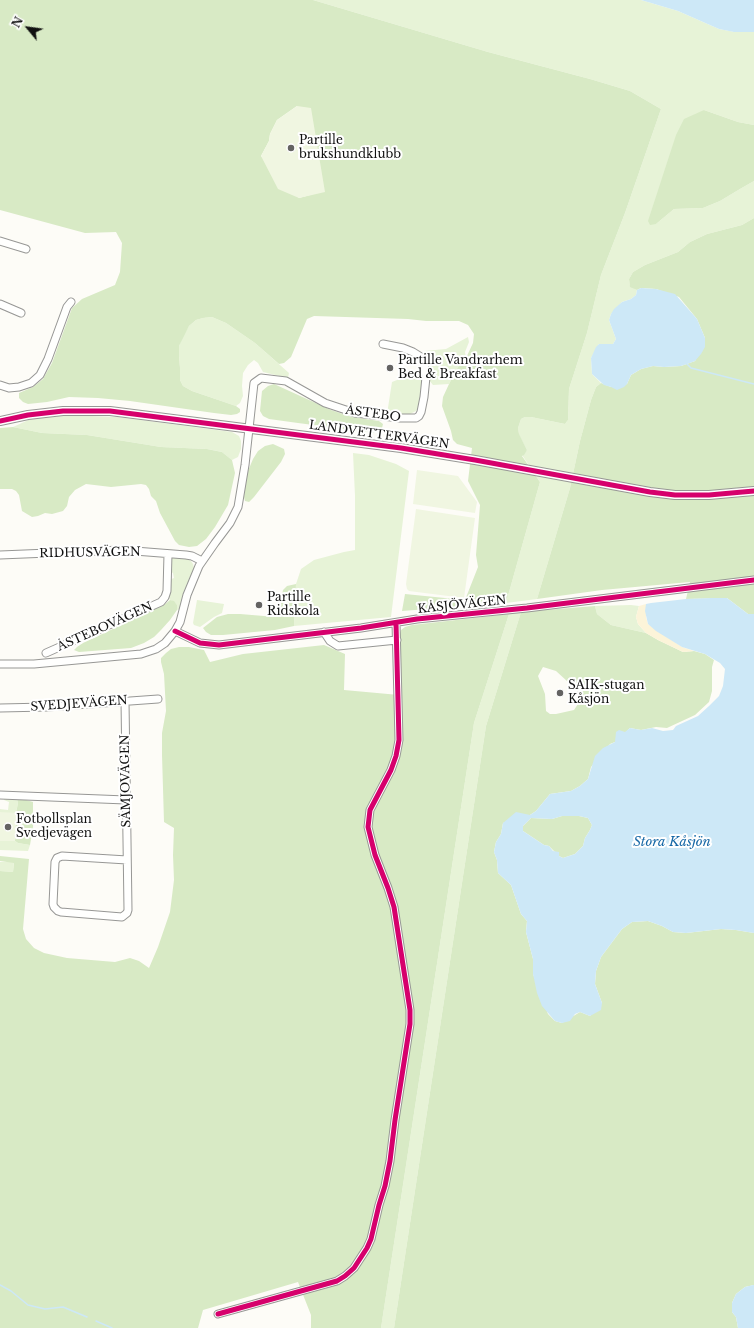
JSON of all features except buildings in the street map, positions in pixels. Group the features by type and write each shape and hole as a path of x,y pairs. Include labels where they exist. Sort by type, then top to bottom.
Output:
{"street":[{"path":"0,242 26,249"},
{"path":"0,385 9,388 19,387 31,383 40,375 48,359 67,307 71,302"},
{"path":"0,304 21,313"},
{"name":"ÅSTEBO","path":"249,428 254,383 261,378 286,381 325,403 344,411 374,416 416,418 419,416 424,397 426,377 424,362 413,352 403,348 383,344"},
{"name":"LANDVETTERVÄGEN","path":"0,421 28,415 63,411 110,411 416,450 650,492 676,495 708,495 754,491"},
{"path":"0,664 34,664 141,654 156,649 165,643 180,622 192,582 202,561 230,523 238,507 246,464 249,428"},
{"name":"RIDHUSVÄGEN","path":"0,555 122,550 192,556 202,561"},
{"name":"ÅSTEBOVÄGEN","path":"46,653 161,602 166,597 167,591 168,554"},
{"name":"KÅSJÖVÄGEN","path":"175,631 200,643 219,644 754,580"},
{"path":"218,1314 337,1281 345,1276 354,1268 371,1239 379,1204 385,1186 410,1024 410,1010 394,907 375,855 368,826 370,810 391,770 396,756 399,740 396,623"},
{"path":"324,632 330,641 338,646 397,640"},
{"name":"SVEDJEVÄGEN","path":"0,708 48,707 158,699"},
{"name":"SÄMJOVÄGEN","path":"125,701 128,910 124,916 61,912 54,907 55,862 57,858 62,856 127,860"},
{"path":"0,794 126,800"}],"green space":[{"path":"0,0 313,0 488,52 630,91 661,109 625,213 601,275 587,333 569,389 568,420 565,424 525,417 521,419 518,428 519,434 527,450 522,456 540,482 506,603 402,611 405,594 465,600 478,567 476,555 480,505 468,481 472,448 457,444 453,440 442,406 443,397 449,384 458,367 466,358 473,343 474,334 468,325 459,321 314,316 307,319 291,357 284,363 279,364 255,343 226,323 212,317 203,318 196,320 189,326 179,346 180,380 183,386 192,391 236,406 240,409 240,412 237,414 231,415 98,398 69,397 47,402 28,404 19,398 19,393 33,387 43,379 52,363 72,308 82,299 115,285 120,272 122,243 116,232 85,233 0,210","holes":["297,106 310,195 299,198 261,156 269,141 270,134 277,120"]},
{"path":"313,0 641,0 678,11 719,29 735,32 754,32 754,125 738,122 704,110 656,224 674,209 703,208 720,201 754,181 754,218 742,225 707,234 690,242 678,252 645,265 633,272 629,279 630,286 637,290 636,295 631,299 622,302 611,314 609,320 616,339 613,344 599,344 591,358 592,374 601,383 596,387 591,400 570,488 537,599 506,603 540,482 522,455 527,450 519,435 518,428 521,419 525,417 565,424 568,420 569,389 587,333 601,275 625,213 661,109 630,91 488,52"},
{"name":"Partille brukshundklubb","path":"297,106 311,108 325,192 299,198 278,189 261,156 269,141 270,134 277,120"},
{"path":"704,110 738,122 754,125 754,181 720,201 703,208 674,209 656,224 650,225 648,221 676,135 684,119"},
{"path":"754,218 754,614 748,614 727,598 686,599 690,582 602,590 537,599 570,488 580,441 596,387 601,383 611,387 627,384 631,375 641,369 653,366 681,366 695,361 705,338 697,319 679,297 656,289 641,288 637,290 630,287 629,279 633,272 645,265 678,252 690,242 707,234 742,225"},
{"path":"212,317 226,323 255,343 289,373 288,378 263,372 258,363 254,360 248,365 243,373 243,396 240,403 236,406 192,391 183,386 180,380 179,346 183,336 189,326 196,320"},
{"path":"468,337 469,342 465,352 466,358 458,367 449,384 433,385 428,379 424,351 446,349"},
{"path":"400,372 422,376 422,389 419,407 416,411 408,415 387,414 392,382 397,380"},
{"path":"274,384 331,410 352,417 379,421 383,424 382,428 375,433 269,419 263,416 260,411 262,391 268,386"},
{"path":"66,415 118,417 232,432 239,436 241,441 241,449 238,457 232,460 222,452 207,449 161,447 87,435 42,433 13,427 35,417"},
{"path":"13,427 42,433 87,435 161,447 207,449 222,452 232,460 235,473 228,505 206,539 197,546 189,547 179,545 175,541 160,513 156,501 151,496 149,489 146,485 141,484 111,487 86,484 75,490 69,497 67,506 63,511 52,514 45,513 32,517 22,511 19,495 16,491 12,489 0,489 0,428"},
{"path":"273,444 284,449 285,454 281,462 254,497 249,502 245,501 245,484 253,459 258,451 265,446"},
{"path":"353,453 369,455 396,464 409,471 391,617 294,626 296,584 301,569 314,560 355,550"},
{"path":"417,470 458,476 477,502 475,513 413,504"},
{"path":"416,509 475,518 464,598 409,591 407,589 406,584"},
{"path":"174,556 185,557 191,561 194,568 182,598 180,609 177,610 177,605 170,600 169,596 169,580 174,578 173,573 169,571 171,558"},
{"path":"296,584 294,626 275,630 223,635 211,635 203,628 217,617 228,614 276,617 283,590 287,586"},
{"path":"170,600 174,601 177,605 177,610 154,637 144,643 131,648 79,652 74,650 83,643 164,605"},
{"path":"197,600 224,604 222,613 200,627 194,625 193,623"},
{"path":"595,606 639,606 636,617 638,624 646,633 611,625 597,614"},
{"path":"595,606 597,614 611,625 646,633 683,652 694,651 705,654 714,660 712,667 712,691 709,702 695,715 667,728 656,727 641,730 630,728 615,742 610,744 591,767 588,779 580,786 571,791 550,794 536,811 530,815 503,823 501,834 496,842 494,852 497,860 498,873 511,885 521,914 527,921 526,932 533,959 533,974 548,1014 555,1021 562,1023 580,1012 590,1016 602,1003 595,984 596,971 601,957 622,929 632,922 648,921 673,932 686,933 721,929 754,933 754,1285 745,1287 736,1294 732,1303 732,1312 736,1317 738,1328 394,1328 486,726 521,612","holes":["543,667 556,671 580,696 578,704 574,710 550,714 546,711 545,694 538,676"]},
{"path":"521,612 486,726 394,1328 381,1328 474,723 509,614"},
{"path":"509,614 474,723 381,1328 311,1328 311,1315 298,1282 203,1310 198,1328 0,1328 0,871 13,872 14,863 0,861 0,856 29,859 23,929 26,939 34,948 44,953 67,958 115,962 130,958 139,961 149,968 170,912 174,880 174,828 164,822 162,733 166,711 164,674 161,658 166,653 171,649 179,647 204,650 210,662 243,654 324,645 345,654 344,690 399,695 399,636 401,630 405,627"},
{"path":"4,799 17,799 15,841 30,845 28,851 0,850 0,809 8,810 9,802"},
{"path":"17,799 33,802 33,827 30,845 15,841"},
{"name":"Fotbollsplan Svedjevägen","path":"0,812 16,813 15,841 0,841"},
{"path":"562,816 579,816 588,818 592,825 585,838 583,846 575,854 563,858 549,846 544,845 523,831 523,826 531,818 552,819"},
{"path":"0,862 14,862 13,872 0,871"}],"sand":[{"path":"646,604 646,617 648,624 682,647 694,651 683,652 646,633 638,624 636,617 639,606"}],"water":[{"path":"641,0 754,0 754,32 734,32 719,29 678,11"},
{"path":"641,288 656,289 675,294 697,319 705,338 705,347 695,361 687,364 681,366 664,367 653,366 641,369 631,375 624,387 617,390 604,385 592,374 591,358 599,344 613,344 616,339 609,320 614,309 622,302 631,299 636,295 637,290"},
{"name":"Stora Kåsjön","path":"727,598 748,614 754,614 754,933 721,929 686,933 673,932 648,921 632,922 622,929 601,957 596,971 595,984 602,1003 601,1010 590,1016 580,1012 575,1014 570,1021 562,1023 555,1021 542,1006 537,993 533,974 533,959 526,932 527,921 521,914 511,885 498,873 497,860 494,852 496,842 501,834 503,823 516,812 530,815 536,811 550,794 571,791 588,779 595,756 603,748 615,742 616,732 619,730 625,732 630,728 641,730 652,728 663,731 673,730 676,726 698,716 719,696 723,686 725,669 720,663 705,654 682,647 656,631 648,624 645,611 646,604 686,599","holes":["562,816 579,816 588,818 592,825 585,838 583,846 575,854 563,858 559,856 559,852 553,851 549,846 544,845 523,831 523,826 531,818 552,819"]},
{"path":"754,1285 754,1328 738,1328 736,1317 732,1312 732,1303 736,1294 745,1287"}],"waterway":[{"path":"687,364 691,368 754,384"},
{"path":"0,1285 11,1291 28,1305 45,1309 63,1307 87,1317"},
{"path":"96,1321 112,1328"}],"cycle path":[{"path":"0,421 28,415 63,411 110,411 401,448 650,492 675,495 709,495 754,491"},
{"path":"175,631 200,643 219,645 361,628 417,619 527,608 754,580"},
{"path":"218,1314 337,1281 345,1276 354,1268 367,1248 371,1239 385,1186 410,1024 410,1010 394,907 375,855 368,827 370,810 391,770 396,756 399,740 396,623"}],"place":[{"name":"Partille brukshundklubb","path":"291,148"},
{"name":"Partille Vandrarhem Bed & Breakfast","path":"390,368"},
{"name":"Partille Ridskola","path":"259,605"},
{"name":"SAIK-stugan Kåsjön","path":"560,693"},
{"name":"Fotbollsplan Svedjevägen","path":"8,827"}]}
